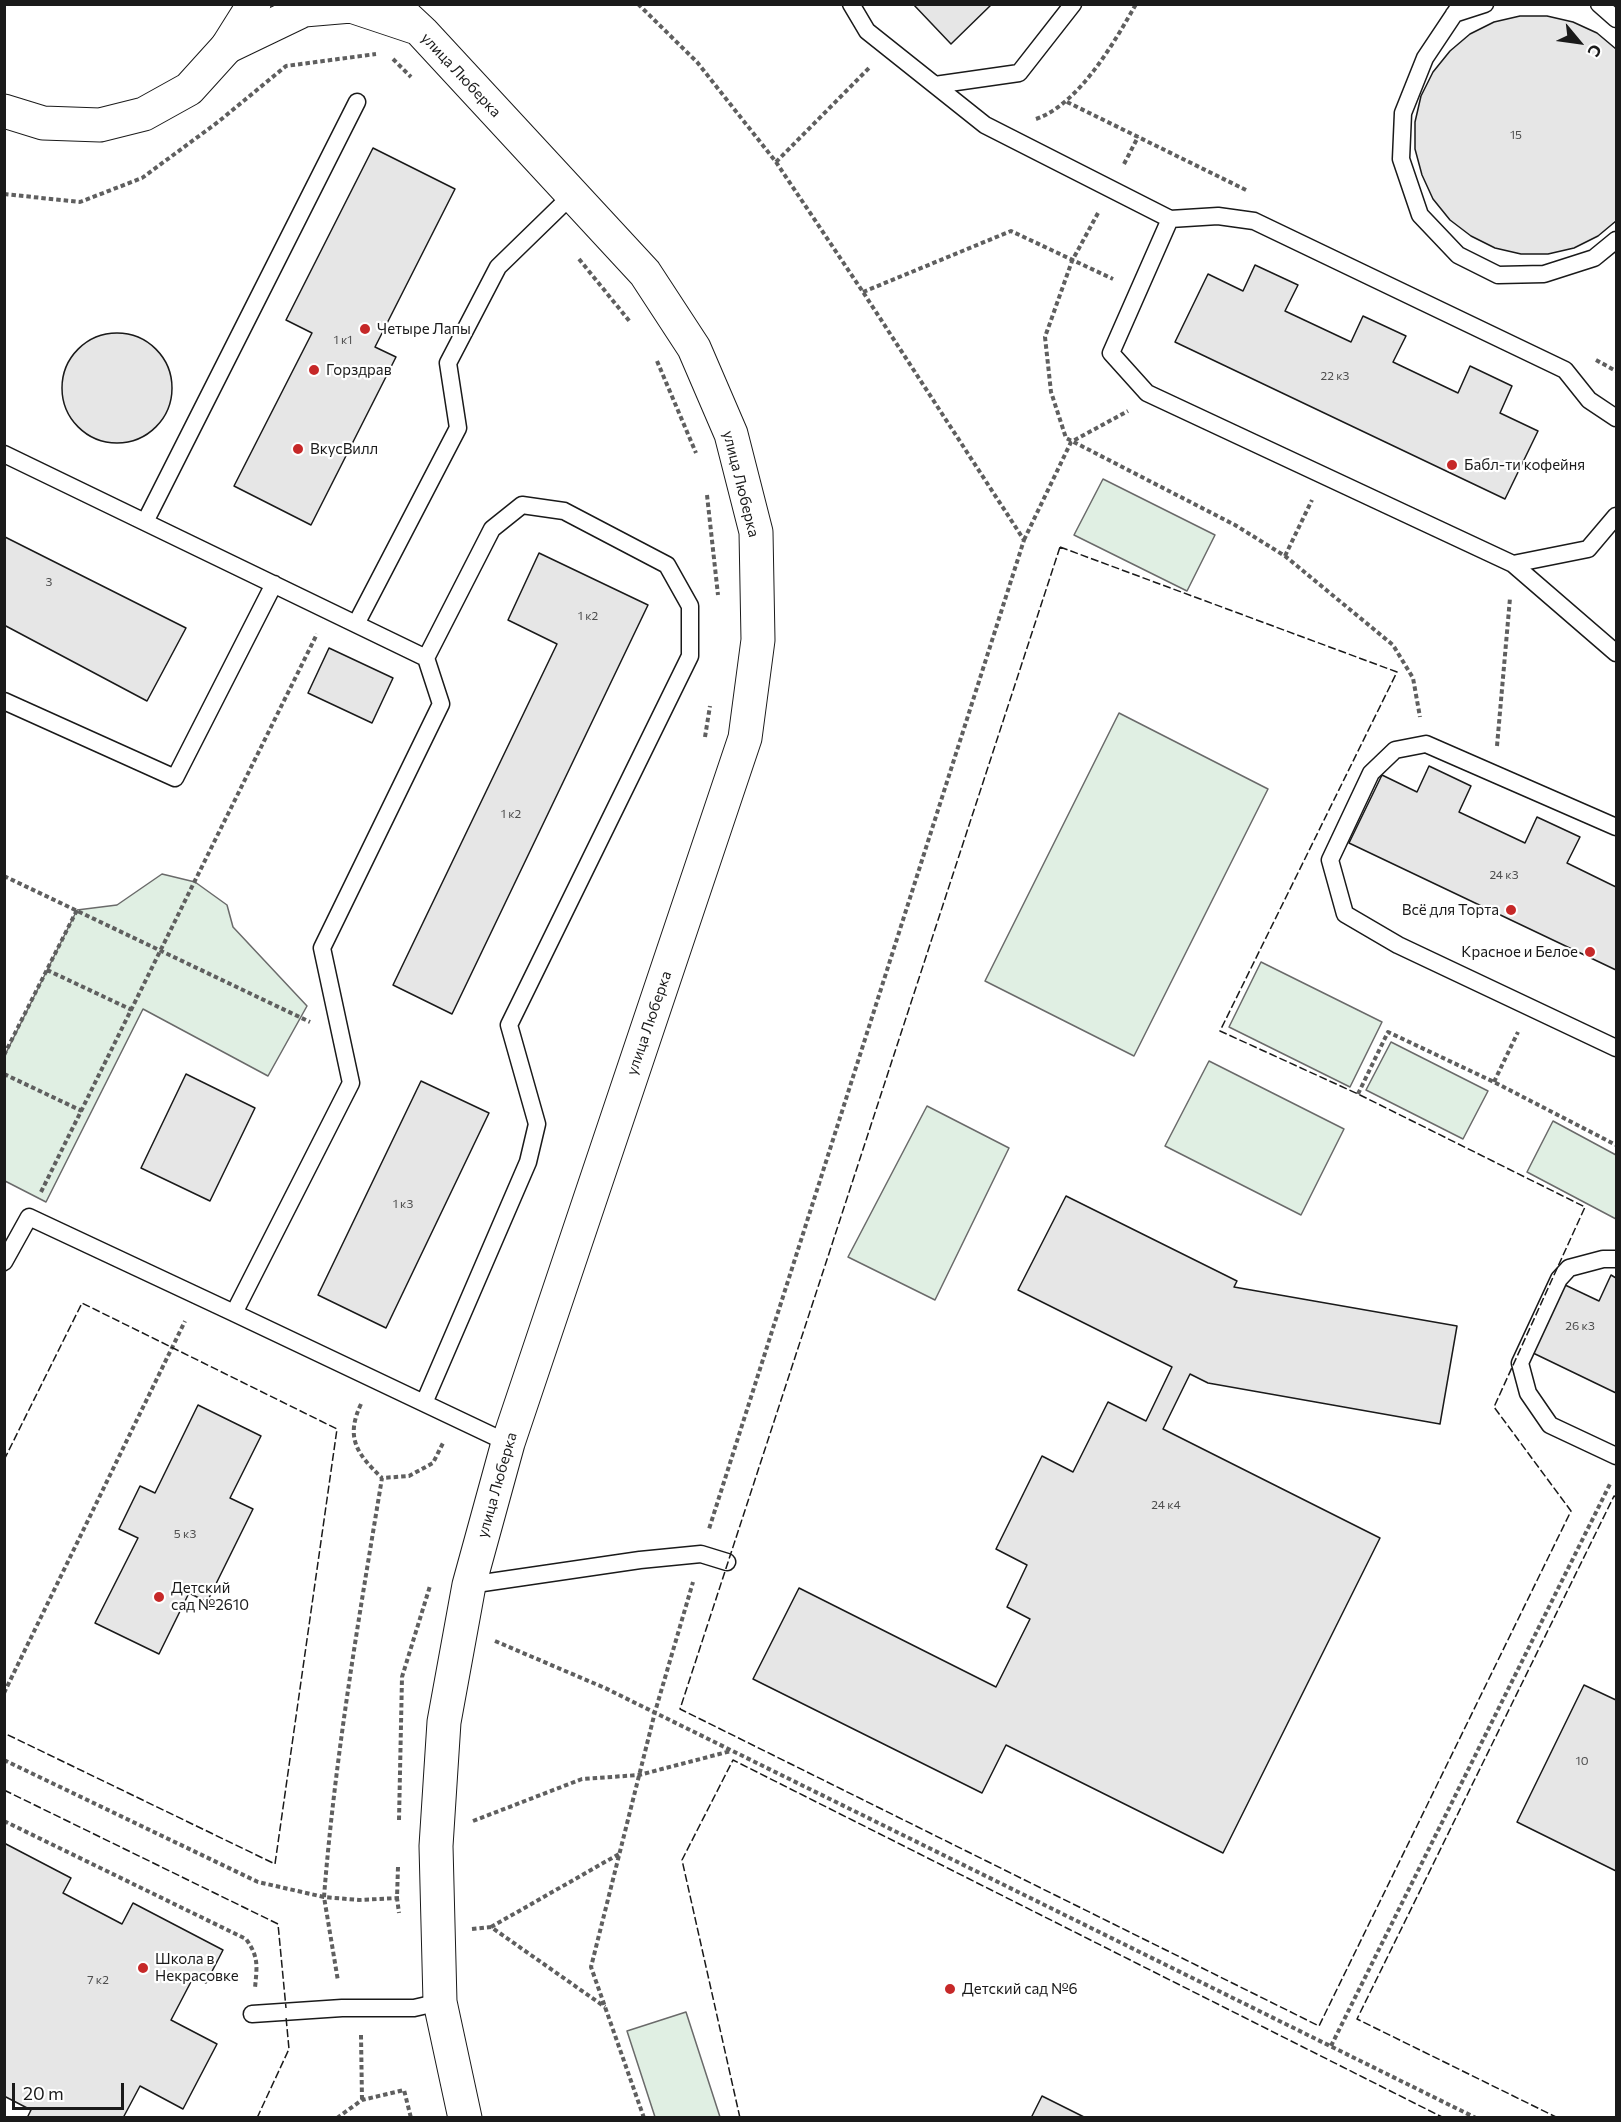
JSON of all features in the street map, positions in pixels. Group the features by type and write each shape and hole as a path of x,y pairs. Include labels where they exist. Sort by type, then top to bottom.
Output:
{"street":[{"path":"4,111 43,123 100,125 144,114 189,89 227,47 254,4"},
{"name":"улица Люберка","path":"392,4 645,273 694,348 731,434 756,532 758,640 745,738 508,1443 469,1585 461,1627 444,1722 436,1835 440,2002 465,2118"},
{"name":"улица Люберка","path":"227,47 304,10 351,6 416,27"}],"lane":[{"path":"851,4 867,31 985,125 1170,219 1218,216 1254,221 1566,370 1589,400 1617,418"},
{"path":"935,85 1018,73 1073,4"},
{"path":"1485,4 1457,9 1425,58 1402,112 1401,159 1420,215 1458,255 1498,275 1544,274 1594,258 1617,240"},
{"path":"1599,4 1617,19"},
{"path":"145,522 357,102"},
{"path":"356,624 458,428 448,363 498,267 572,195"},
{"path":"1170,219 1110,353 1147,393 1513,564 1617,653"},
{"path":"4,454 12,465 145,522 426,658"},
{"path":"234,1313 351,1083 322,948 441,704 426,658 492,529 522,505 564,511 667,565 690,606 690,656 509,1025 537,1124 528,1162 424,1403"},
{"path":"1513,564 1588,549 1617,516"},
{"path":"4,700 175,778 274,584"},
{"path":"1617,827 1426,744 1395,750 1371,773 1330,860 1346,914 1398,945 1617,1048"},
{"path":"4,1262 29,1217 508,1443"},
{"path":"1617,1259 1603,1259 1569,1268 1559,1279 1520,1363 1528,1394 1550,1425 1617,1456"},
{"path":"469,1585 640,1560 701,1554 727,1562"},
{"path":"252,2014 342,2008 414,2008 440,2002"}],"path":[{"path":"638,4 697,62 776,162 1024,540"},
{"path":"998,132 1041,118 1067,102 1113,45 1136,4"},
{"path":"776,162 888,48"},
{"path":"4,194 80,202 142,178 218,122 286,66 387,53 411,78"},
{"path":"547,219 636,328"},
{"path":"863,292 1011,231 1139,291"},
{"path":"655,357 700,461"},
{"path":"644,2118 591,1967 655,1712 701,1554 1024,540 1071,442 1155,396"},
{"path":"1323,476 1285,556 1393,645 1413,678 1426,744"},
{"path":"706,484 718,601"},
{"path":"1494,774 1513,564"},
{"path":"29,1217 328,611"},
{"path":"703,745 711,702"},
{"path":"4,876 341,1037"},
{"path":"4,1055 76,910"},
{"path":"47,970 132,1010"},
{"path":"1494,1082 1530,1006"},
{"path":"1358,1094 1388,1032 1494,1082 1617,1145"},
{"path":"4,1074 82,1111"},
{"path":"4,1693 196,1296"},
{"path":"372,1379 354,1418 354,1443 365,1462 382,1478 409,1476 434,1463 454,1418"},
{"path":"342,2008 324,1897 344,1707 382,1478"},
{"path":"1331,2046 1611,1481"},
{"path":"461,1627 605,1688 655,1712 1476,2118"},
{"path":"436,1835 582,1779 639,1775 732,1750"},
{"path":"4,1760 258,1882 324,1897 359,1900 437,1897"},
{"path":"4,1821 246,1940 255,1951 257,1970 252,2014"},
{"path":"438,1931 491,1927 620,1854"},
{"path":"491,1927 605,2007"},
{"path":"362,2100 361,2033 372,2032"},
{"path":"337,2118 362,2100 404,2090 411,2118"}],"green space":[{"path":"1103,479 1215,535 1187,591 1074,535"},
{"path":"1119,713 1268,789 1134,1056 985,981"},
{"path":"162,874 195,882 227,905 233,927 307,1006 268,1076 143,1009 46,1202 5,1181 5,1055 77,910 117,905"},
{"path":"1261,962 1382,1022 1350,1087 1229,1027"},
{"path":"1391,1042 1488,1091 1463,1139 1366,1090"},
{"path":"1209,1061 1344,1129 1301,1215 1165,1146"},
{"path":"927,1106 1009,1148 935,1300 848,1257"},
{"path":"1553,1121 1616,1155 1616,1219 1527,1172"},
{"path":"686,2012 720,2117 655,2117 627,2031"}],"building":[{"path":"913,4 992,4 951,44"},
{"path":"1520,16 1547,16 1573,22 1597,33 1616,49 1616,221 1598,236 1574,248 1548,254 1521,254 1495,248 1471,236 1450,220 1433,199 1422,175 1415,149 1415,122 1421,96 1433,72 1450,51 1470,34 1494,22"},
{"path":"373,148 455,189 375,347 396,357 311,525 234,486 312,333 286,320"},
{"path":"1255,265 1298,285 1285,311 1351,342 1363,316 1406,336 1393,362 1458,393 1470,366 1512,386 1500,413 1538,431 1505,499 1175,342 1208,274 1243,291"},
{"path":"117,333 138,337 156,349 168,367 172,388 168,409 156,427 138,439 117,443 96,439 78,427 66,409 62,388 66,367 78,349 96,337"},
{"path":"5,537 186,628 147,701 4,625"},
{"path":"539,553 648,605 452,1014 393,985 557,644 508,620"},
{"path":"329,648 393,678 372,723 308,693"},
{"path":"1429,766 1471,786 1459,812 1525,843 1537,817 1580,837 1567,863 1616,887 1616,970 1349,843 1382,775 1417,792"},
{"path":"186,1074 255,1108 210,1201 141,1168"},
{"path":"421,1081 489,1113 386,1328 318,1295"},
{"path":"1066,1196 1237,1281 1234,1287 1457,1326 1440,1424 1208,1383 1190,1374 1163,1429 1380,1538 1223,1853 1006,1745 982,1793 753,1679 799,1588 996,1687 1030,1619 1007,1607 1027,1565 996,1549 1042,1456 1073,1472 1108,1402 1146,1421 1172,1367 1018,1290"},
{"path":"1611,1275 1616,1278 1616,1393 1531,1352 1563,1284 1599,1301"},
{"path":"198,1405 261,1436 230,1498 253,1509 207,1602 189,1593 159,1654 95,1623 138,1538 119,1529 140,1486 155,1493"},
{"path":"1584,1685 1616,1700 1616,1871 1517,1822"},
{"path":"4,1843 71,1878 63,1893 122,1924 133,1903 223,1950 206,1983 194,1976 171,2020 217,2044 183,2109 140,2086 123,2118 27,2118 31,2110 4,2096"},
{"path":"1042,2096 1086,2118 1031,2118"}],"fence":[{"path":"1060,547 1397,672 1220,1031 1358,1094 1585,1207 1494,1407 1571,1511 1319,2026 680,1709 1060,547"},
{"path":"4,1460 82,1303 337,1429 275,1864 4,1733"},
{"path":"1558,2118 1357,2019 1614,1496 1616,1497"},
{"path":"740,2118 682,1860 733,1760 1444,2118"},
{"path":"4,1790 278,1924 286,2008"},
{"path":"257,2118 289,2049 286,2017"}],"place":[{"name":"Четыре Лапы","path":"365,329"},
{"name":"Горздрав","path":"314,370"},
{"name":"ВкусВилл","path":"298,449"},
{"name":"Бабл-ти кофейня","path":"1452,465"},
{"name":"Всё для Торта","path":"1511,910"},
{"name":"Красное и Белое","path":"1590,952"},
{"name":"Детский сад №2610","path":"159,1597"},
{"name":"Школа в Некрасовке","path":"143,1968"},
{"name":"Детский сад №6","path":"950,1989"}]}
